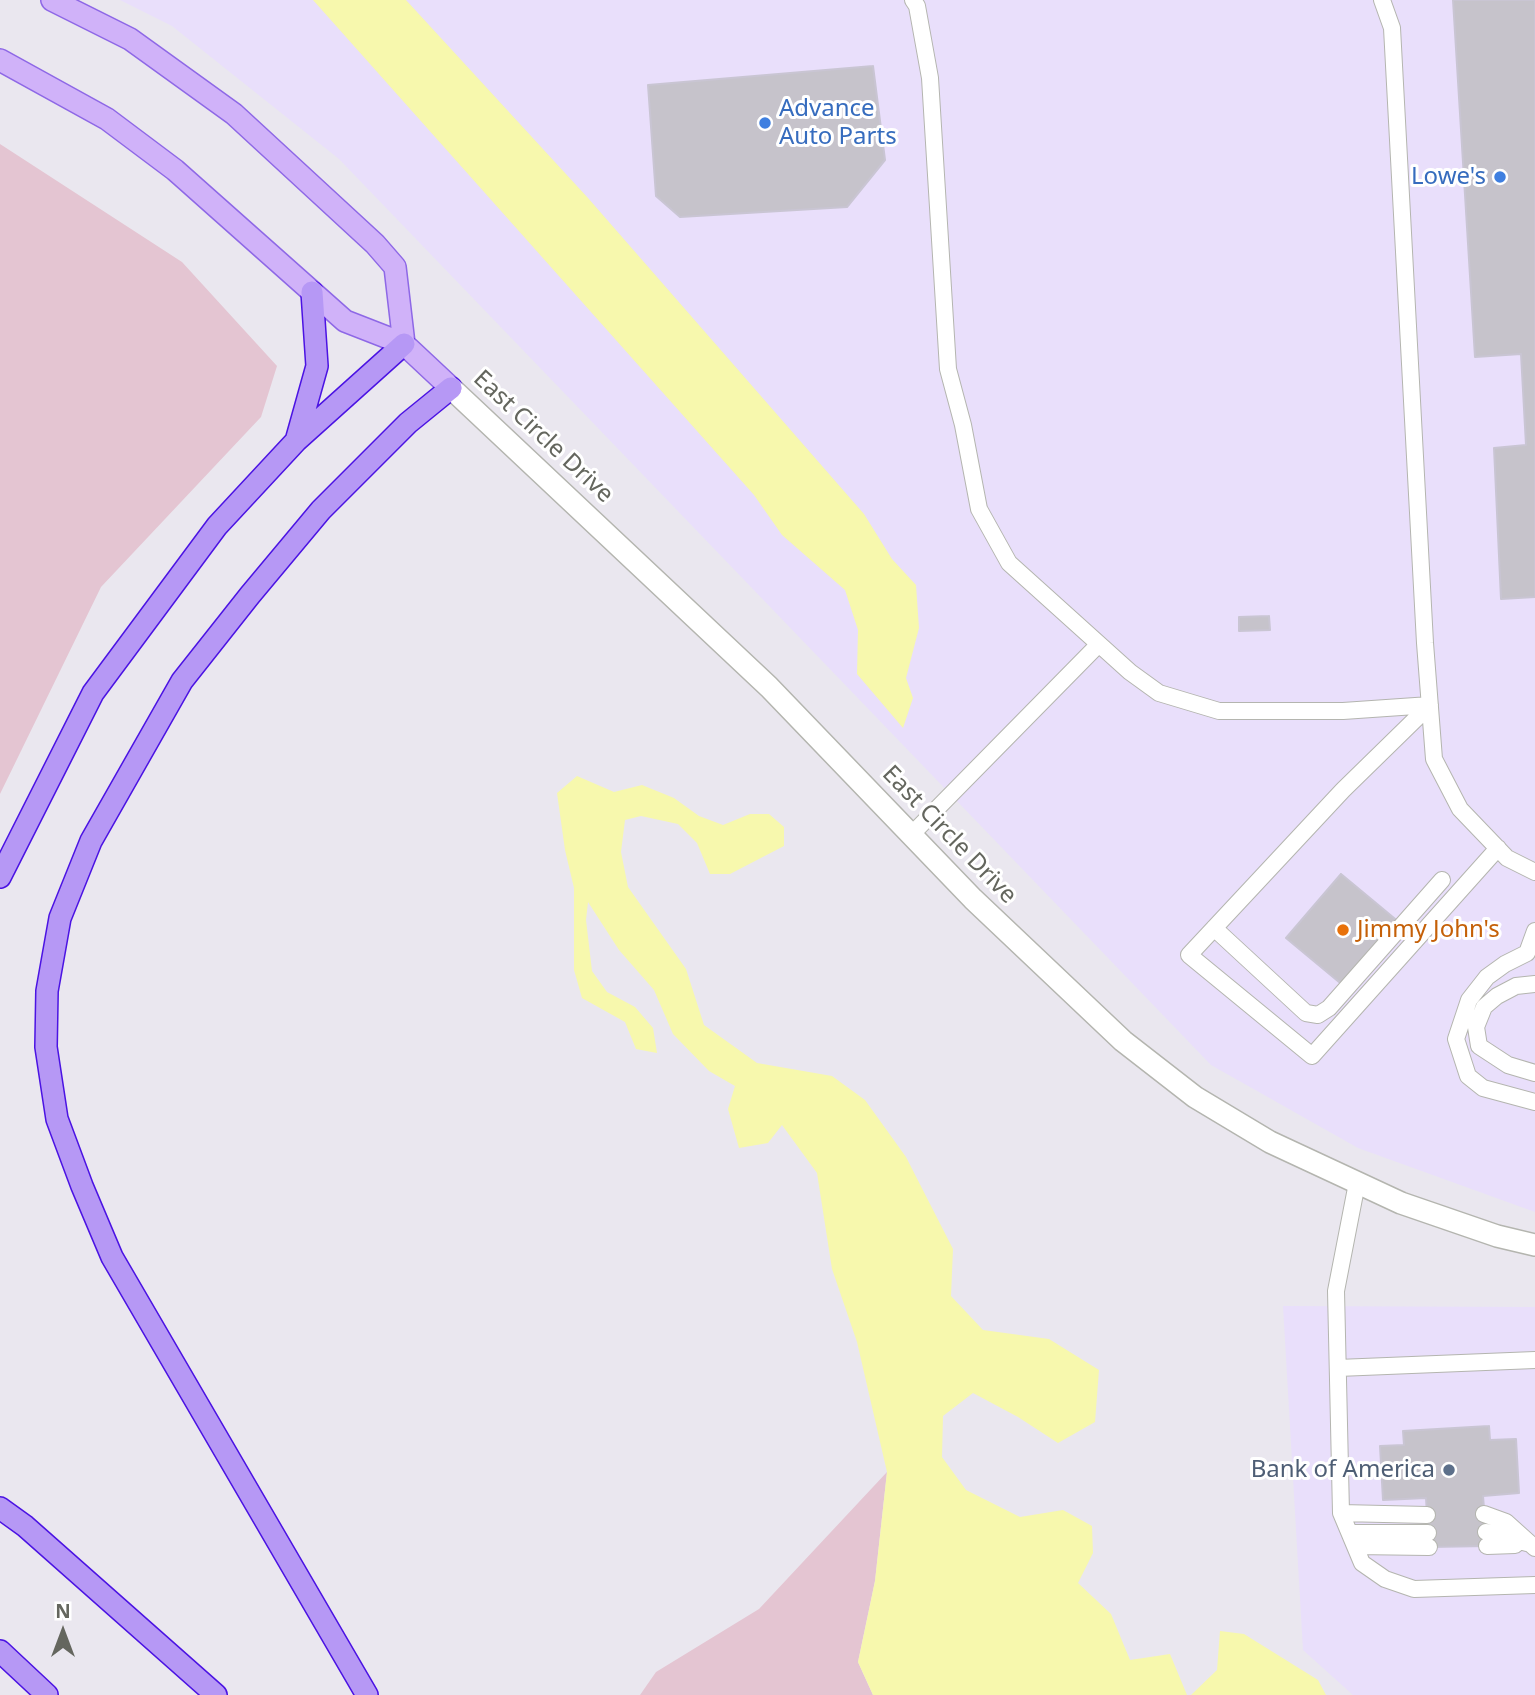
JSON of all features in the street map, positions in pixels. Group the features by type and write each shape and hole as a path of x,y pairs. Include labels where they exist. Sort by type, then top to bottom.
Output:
{"highway":[{"path":"296,441 317,366 312,292"},
{"path":"0,877 93,693 217,526 296,441 404,344"},
{"path":"367,1695 112,1256 57,1119 46,1048 47,991 60,918 91,841 182,681 321,510 408,423 451,388"},
{"path":"0,1508 25,1525 216,1695"},
{"path":"0,1651 47,1695"}],"main road":[{"path":"52,0 130,39 234,114 374,244 395,267 404,344"},
{"name":"East Circle Drive","path":"0,60 107,119 175,170 345,321 404,344 451,388"}],"street":[{"name":"East Circle Drive","path":"451,388 769,687 973,899 1123,1041 1195,1097 1270,1142 1401,1203 1497,1236 1535,1245"}],"lane":[{"path":"913,0 917,6 930,78 948,369 963,425 979,509 1009,564 1130,673 1159,694 1219,711 1343,711 1430,705"},
{"path":"1382,0 1392,28 1434,759 1460,809 1507,858 1535,872"},
{"path":"912,834 1099,644"},
{"path":"1430,705 1343,790 1189,955 1312,1056 1498,848"},
{"path":"1214,928 1306,1013 1318,1014 1329,1008 1442,880"},
{"path":"1535,931 1531,955 1505,964 1487,977 1468,1000 1456,1039 1468,1076 1483,1088 1535,1101"},
{"path":"1535,984 1516,986 1497,996 1484,1007 1476,1027 1479,1046 1508,1065 1535,1073"},
{"path":"1357,1183 1336,1291 1341,1513 1362,1563 1385,1580 1414,1589 1535,1585"},
{"path":"1338,1368 1535,1360"},
{"path":"1341,1513 1427,1515"},
{"path":"1484,1514 1506,1522 1533,1546"},
{"path":"1352,1539 1429,1540"},
{"path":"1486,1539 1533,1546"}],"shaded area":[{"path":"120,0 1535,0 1535,1212 1358,1148 1211,1065 339,159 172,26"},
{"path":"313,0 406,0 588,198 864,514 892,559 916,585 919,628 906,678 913,698 903,728 857,674 858,630 845,590 782,535 754,495"},
{"path":"0,144 182,262 277,366 261,417 101,587 0,794"},
{"path":"577,776 614,792 642,785 674,798 699,816 723,825 750,814 769,814 784,827 784,846 730,874 710,874 697,843 678,824 641,816 625,820 621,852 628,887 686,969 704,1025 757,1063 832,1076 865,1100 906,1157 953,1249 951,1296 983,1330 1049,1339 1099,1370 1095,1422 1058,1443 1018,1417 973,1393 943,1416 942,1457 966,1490 1020,1517 1063,1510 1092,1526 1093,1553 1078,1583 1111,1614 1130,1660 1170,1654 1187,1695 873,1695 858,1662 875,1581 887,1472 857,1342 832,1269 817,1173 782,1125 768,1143 739,1148 728,1109 735,1086 709,1071 673,1034 654,990 619,950 588,902 586,920 592,971 607,992 635,1007 653,1028 657,1053 636,1049 625,1022 582,998 574,970 574,888 565,850 557,793"},
{"path":"1283,1306 1535,1307 1535,1695 1353,1695 1303,1650"},
{"path":"887,1472 875,1581 858,1662 873,1695 640,1695 656,1672 759,1609"},
{"path":"1220,1631 1244,1634 1318,1680 1326,1695 1191,1695 1217,1670"}],"building":[{"name":"Lowe's","path":"1453,0 1535,0 1535,597 1501,599 1494,448 1526,445 1521,354 1475,357"},
{"name":"Advance Auto Parts","path":"873,66 885,160 847,207 680,217 656,196 648,85"},
{"path":"1269,616 1270,630 1239,631 1239,617"},
{"name":"Jimmy John's","path":"1341,874 1400,923 1345,987 1286,938"},
{"name":"Bank of America","path":"1489,1426 1490,1440 1516,1439 1519,1493 1483,1496 1487,1546 1429,1547 1426,1498 1383,1500 1380,1446 1404,1445 1403,1431"}],"place":[{"name":"Advance Auto Parts","path":"765,123"},
{"name":"Lowe's","path":"1500,177"},
{"name":"Jimmy John's","path":"1343,930"},
{"name":"Bank of America","path":"1449,1470"}]}
